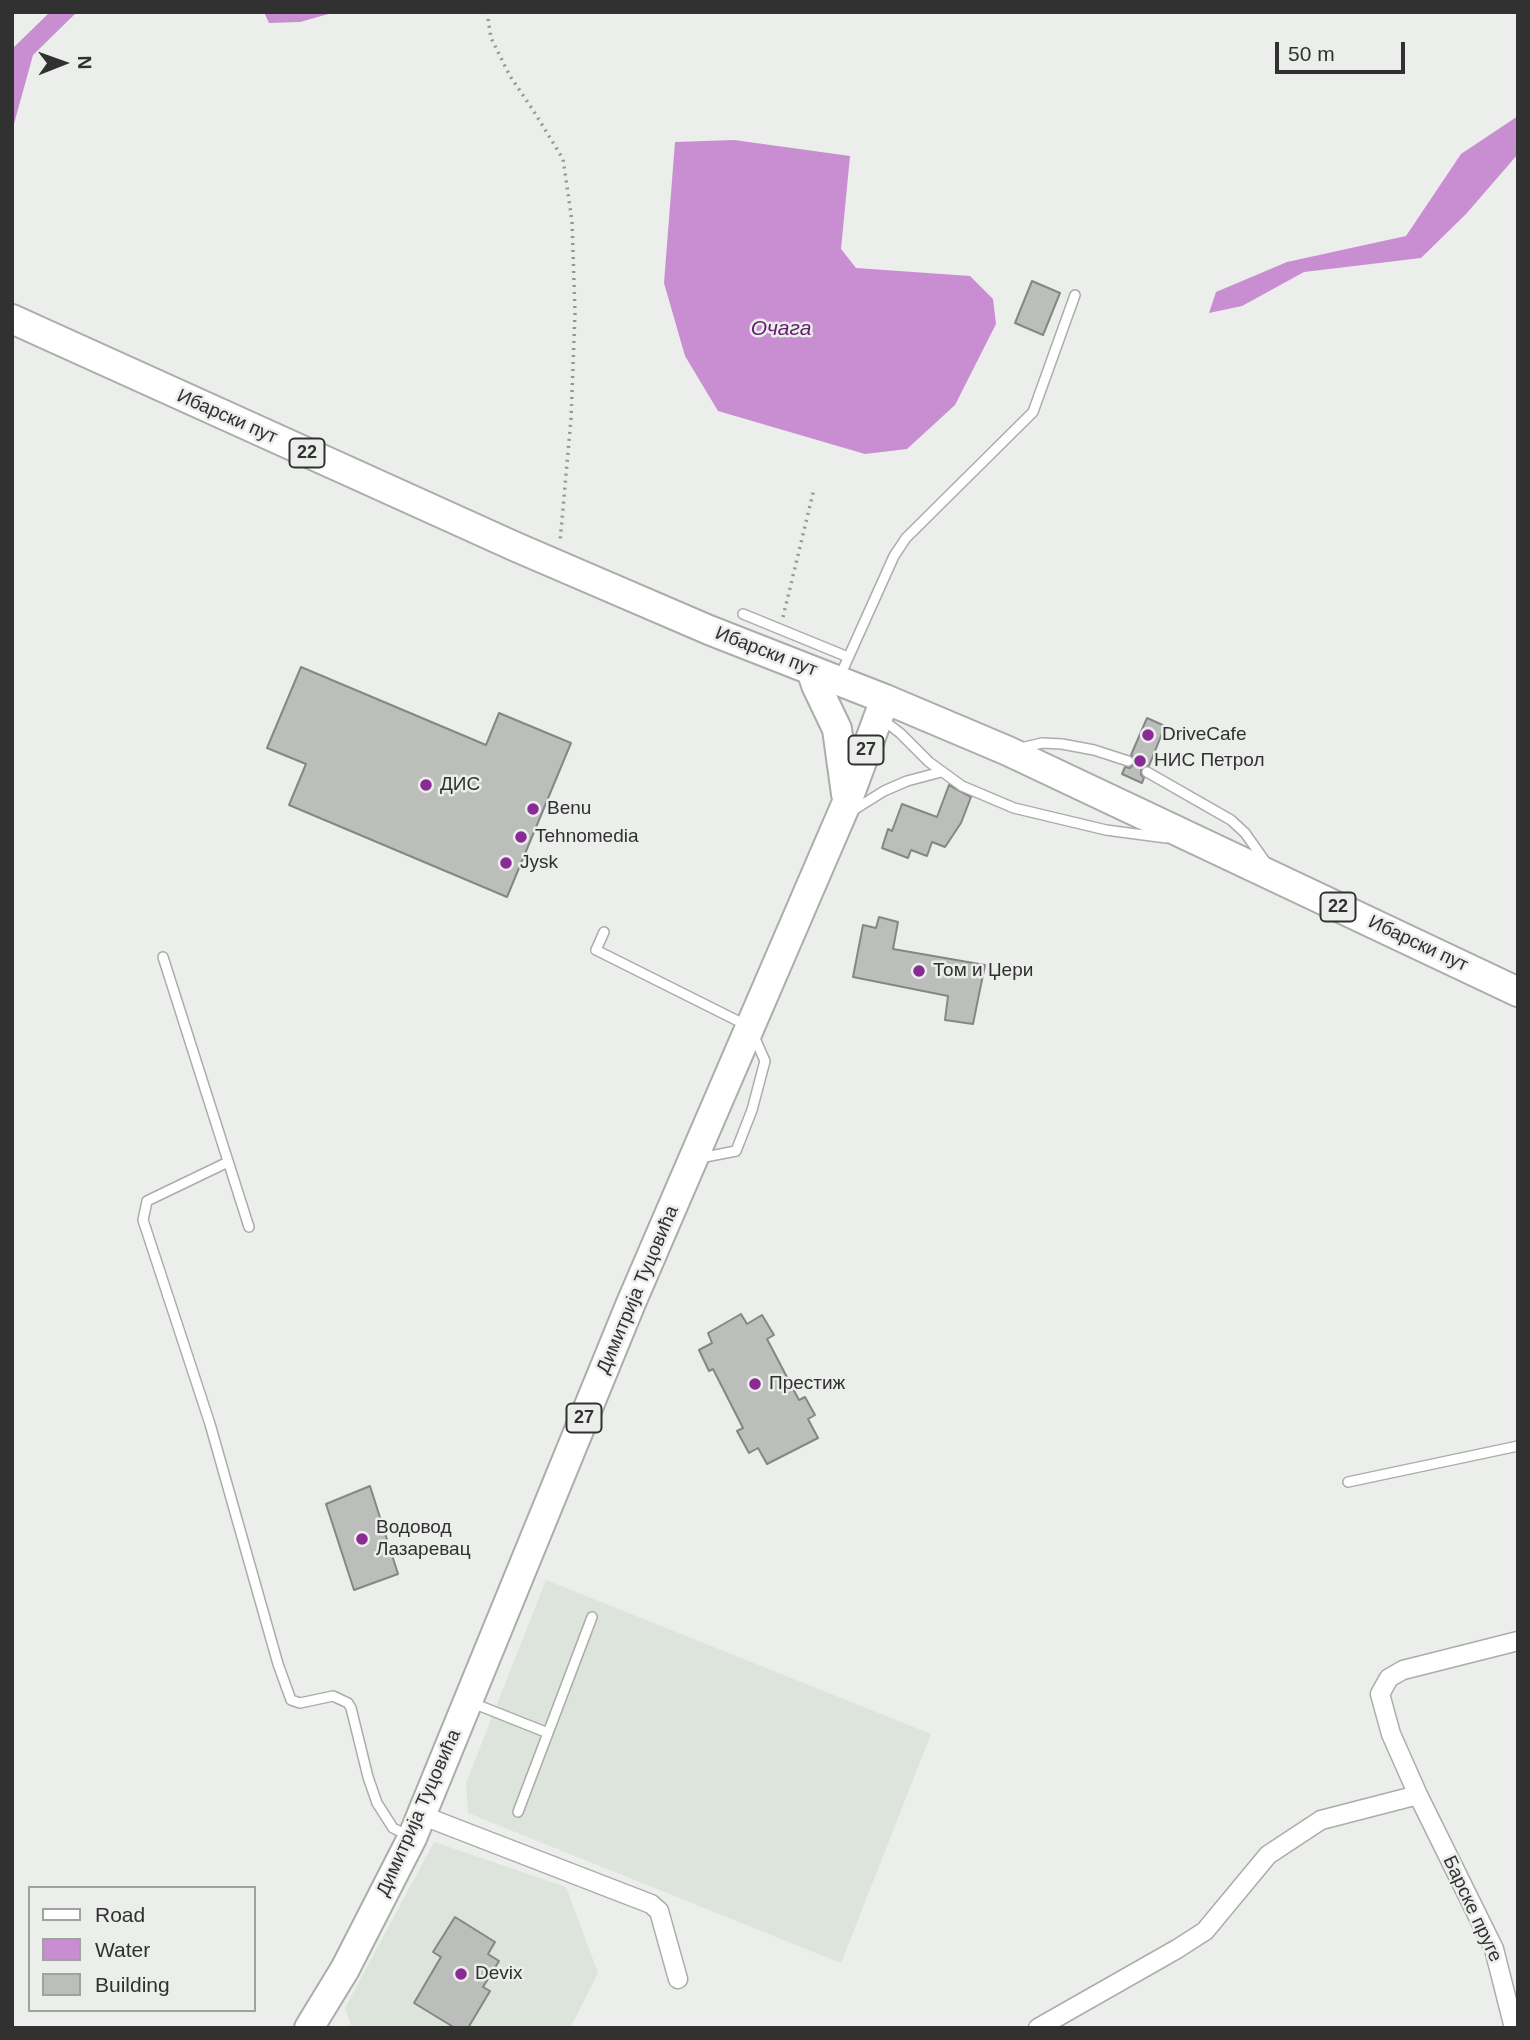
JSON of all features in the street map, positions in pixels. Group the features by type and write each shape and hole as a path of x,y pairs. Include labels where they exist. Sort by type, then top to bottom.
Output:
{"main road":[{"name":"Ибарски пут","path":"12,319 313,456 709,630 811,670 843,668 882,708 1008,751 1518,992"},
{"path":"811,670 837,729 842,760 843,811"},
{"name":"Димитрија Туцовића","path":"309,2028 345,1969 416,1826 624,1320 843,811 882,708"}],"street":[{"name":"Барске пруге","path":"1514,2028 1494,1949 1418,1795 1391,1734 1380,1694 1389,1678 1402,1670 1518,1641"},
{"path":"1038,2028 1205,1931 1268,1855 1321,1820 1418,1795"},
{"path":"416,1826 651,1904 659,1911 678,1979"}],"lane":[{"path":"743,614 780,629 843,668 894,556 906,538 1033,412 1075,295"},
{"path":"882,708 900,733 942,772 962,786 1014,808 1106,830 1197,841"},
{"path":"1008,751 1042,743 1062,744 1094,750 1128,761"},
{"path":"843,811 907,780 942,772"},
{"path":"1147,772 1231,820 1245,832 1275,878"},
{"path":"604,932 596,950 750,1027"},
{"path":"163,957 249,1227"},
{"path":"228,1161 147,1202 143,1220 210,1424 290,1700 300,1703 333,1696 348,1703 377,1803 393,1828 416,1826"},
{"path":"1348,1482 1518,1446"},
{"path":"518,1812 592,1617"},
{"path":"468,1701 548,1733"}],"path":[{"path":"487,12 491,38 510,76 563,159 572,221 575,313 571,419 558,565"},
{"path":"780,629 814,489"}],"shaded area":[{"path":"546,1580 931,1734 841,1963 468,1813 466,1783"},
{"path":"434,1842 566,1887 598,1973 570,2028 352,2028 345,2008"}],"water":[{"path":"50,12 77,12 33,55 12,131 12,49"},
{"path":"264,12 332,13 300,22 269,23"},
{"path":"1518,116 1518,154 1466,214 1421,258 1304,272 1242,306 1209,313 1216,292 1287,262 1406,236 1461,154"},
{"name":"Очага","path":"734,140 850,156 841,249 856,268 970,276 993,299 996,324 955,405 907,449 865,454 718,411 685,356 664,283 675,142"}],"building":[{"path":"1032,281 1060,293 1043,335 1015,323"},
{"name":"ДИС","path":"301,667 486,745 499,713 571,743 507,897 289,805 306,764 267,748"},
{"path":"1147,718 1165,726 1149,766 1141,769 1144,778 1142,783 1122,774 1125,767 1130,768 1134,764 1135,759 1131,755"},
{"path":"949,785 971,797 961,823 945,847 932,842 927,856 911,850 908,858 882,848 888,829 892,831 902,804 937,817"},
{"name":"Том и Џери","path":"879,917 898,922 893,949 985,965 973,1024 945,1020 948,996 853,977 863,925 876,928"},
{"name":"Престиж","path":"741,1314 747,1324 762,1315 774,1335 767,1339 799,1400 805,1397 815,1415 808,1419 818,1438 767,1464 758,1448 749,1453 737,1431 743,1428 713,1369 709,1371 699,1350 712,1343 708,1333"},
{"name":"Водовод Лазаревац","path":"370,1486 398,1574 354,1590 326,1504"},
{"name":"Devix","path":"455,1917 495,1942 488,1954 499,1961 483,1987 490,1991 468,2028 455,2028 414,2003 441,1957 433,1952"}],"place":[{"name":"DriveCafe","path":"1148,735"},
{"name":"НИС Петрол","path":"1140,761"},
{"name":"ДИС","path":"426,785"},
{"name":"Benu","path":"533,809"},
{"name":"Tehnomedia","path":"521,837"},
{"name":"Jysk","path":"506,863"},
{"name":"Том и Џери","path":"919,971"},
{"name":"Престиж","path":"755,1384"},
{"name":"Водовод Лазаревац","path":"362,1539"},
{"name":"Devix","path":"461,1974"}]}
